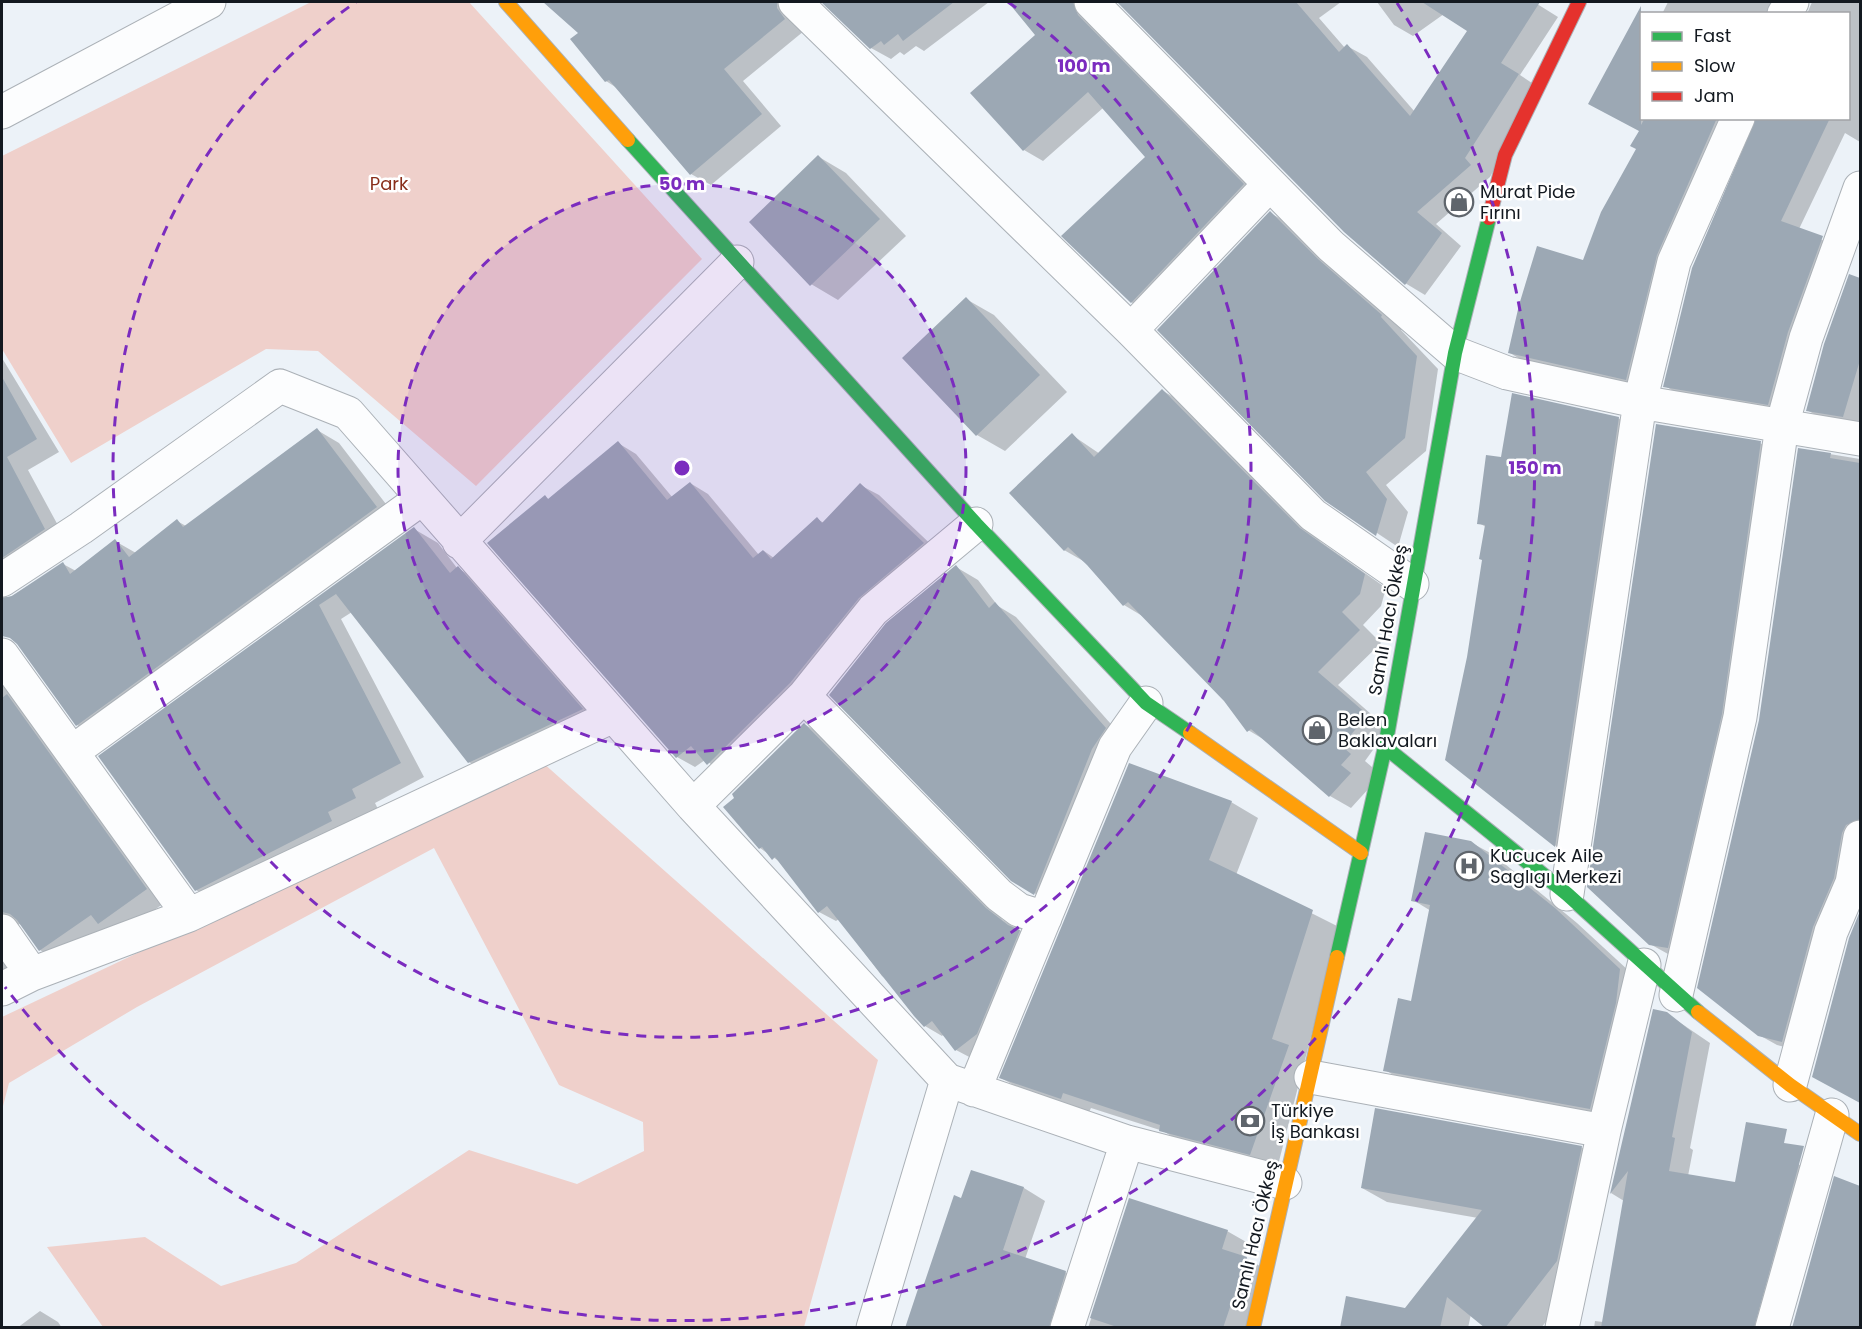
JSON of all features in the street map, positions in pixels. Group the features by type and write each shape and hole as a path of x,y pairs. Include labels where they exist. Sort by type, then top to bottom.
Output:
{"street":[{"path":"2,112 209,2"},
{"path":"506,2 737,262 976,524 1146,703 1361,853"},
{"path":"795,2 1131,330 1313,515 1412,584"},
{"path":"1091,2 1331,246 1455,353 1508,373 1640,402 1860,439"},
{"name":"Samlı Hacı Ökkeş","path":"1253,1328 1384,747 1455,353 1505,155 1578,2"},
{"path":"1567,894 1640,402 1674,262 1737,120"},
{"path":"1131,330 1269,185"},
{"path":"1676,995 1740,717 1782,426 1806,339 1860,188"},
{"path":"459,542 737,262"},
{"path":"2,580 81,528 280,386 348,413 421,499 693,806 961,1085 1126,1142 1285,1183"},
{"path":"72,752 421,499"},
{"path":"693,806 804,696 873,610 976,524"},
{"path":"2,655 189,915"},
{"path":"804,696 999,895 1018,910 1045,918"},
{"path":"873,1328 961,1085 1045,918 1115,747 1146,703"},
{"path":"2,989 32,974 189,915 614,716"},
{"path":"1384,747 1567,894 1676,995 1790,1085 1860,1134"},
{"path":"1790,1085 1831,932 1852,883 1860,837"},
{"path":"2,931 32,974"},
{"path":"1562,1328 1604,1131 1644,965"},
{"path":"1311,1077 1604,1131"},
{"path":"1772,1328 1832,1115"},
{"path":"1067,1328 1126,1142"}],"green space":[{"name":"Park","path":"311,2 469,2 702,259 476,486 318,351 266,349 71,463 2,349 2,156"},
{"path":"542,762 878,1060 804,1327 103,1327 47,1247 145,1237 221,1286 296,1263 469,1150 577,1184 644,1151 643,1122 559,1085 434,848 137,1007 9,1083 2,1110 2,1017"}],"building":[{"path":"543,2 777,2 777,8 785,19 724,69 762,114 690,175 609,80 605,82 570,39 578,33"},
{"path":"821,2 954,2 903,41 898,34 884,45 881,41 870,49"},
{"path":"1008,2 1073,2 1078,15 1244,184 1131,303 1061,236 1145,157 1088,92 1023,151 970,93 1035,35"},
{"path":"1117,2 1296,2 1339,52 1347,44 1410,116 1467,31 1422,2 1540,2 1501,63 1519,74 1465,158 1471,165 1417,212 1442,233 1405,285 1344,232"},
{"path":"1641,6 1641,125 1644,120 1716,120 1657,255 1626,380 1508,353 1519,305 1537,246 1583,260 1601,212 1636,149 1630,146 1639,131 1588,104"},
{"path":"1755,120 1829,120 1781,221 1823,236 1788,332 1768,405 1663,387 1692,268"},
{"path":"818,155 880,219 810,286 749,222"},
{"path":"1270,211 1318,259 1382,315 1381,317 1417,356 1405,438 1366,472 1387,499 1376,536 1325,501 1157,330"},
{"path":"1849,274 1860,278 1860,360 1843,417 1806,411 1824,344"},
{"path":"966,297 1040,375 976,436 902,358"},
{"path":"2,377 37,439 7,457 45,529 2,558"},
{"path":"1162,389 1300,528 1365,574 1360,594 1342,612 1360,630 1318,672 1368,715 1348,738 1351,740 1344,748 1351,754 1341,765 1351,773 1329,797 1251,729 1247,732 1224,701 1128,602 1123,606 1087,565 1068,547 1064,551 1009,493 1072,433 1094,457"},
{"path":"1512,393 1619,417 1555,847 1445,760 1467,657 1482,560 1479,559 1485,525 1477,524 1486,455 1501,457"},
{"path":"1656,424 1761,441 1722,714 1668,948 1649,945 1587,887"},
{"path":"317,428 377,507 76,726 17,644 10,638 2,636 2,598 12,596 63,562 70,574 115,539 129,557 177,519 183,527"},
{"path":"618,441 667,500 690,482 753,558 763,550 771,559 817,517 822,523 860,483 924,543 859,598 790,683 707,765 691,746 676,758 487,543 545,495 548,499"},
{"path":"1798,448 1831,453 1830,458 1860,463 1860,819 1846,825 1842,833 1834,878 1813,927 1782,1042 1758,1036 1697,988 1759,720"},
{"path":"414,527 450,573 458,566 583,709 468,763 336,594 319,605 401,763 352,789 356,798 328,812 332,821 195,891 98,756"},
{"path":"956,565 989,608 995,602 1106,728 1092,749 1034,895 1011,881 829,695 886,623"},
{"path":"7,694 147,889 98,924 91,915 39,951 17,920 10,914 2,912 2,698"},
{"path":"804,723 986,908 1008,925 1020,930 977,1034 955,1051 932,1021 924,1027 914,1016 827,906 818,913 775,857 772,860 762,847 759,849 723,807 734,798 732,794"},
{"path":"1129,763 1232,801 1209,860 1313,910 1272,1039 1289,1045 1250,1155 1159,1131 1160,1125 1063,1093 1061,1099 999,1078"},
{"path":"1425,832 1471,841 1555,908 1620,969 1616,1003 1590,1109 1383,1071 1398,998 1411,1001 1430,905 1411,901"},
{"path":"1860,911 1860,1103 1812,1077 1849,938"},
{"path":"1653,1009 1667,1012 1692,1032 1672,1137 1675,1138 1669,1171 1735,1182 1746,1122 1787,1129 1784,1143 1804,1146 1754,1328 1601,1328 1628,1171 1610,1194"},
{"path":"1375,1108 1582,1146 1557,1261 1505,1328 1485,1328 1447,1297 1440,1328 1340,1328 1346,1296 1405,1308 1482,1210 1361,1188"},
{"path":"971,1170 1024,1187 1003,1250 1066,1271 1049,1328 905,1328 919,1286 923,1287 954,1195 961,1198"},
{"path":"1834,1176 1860,1186 1860,1328 1792,1328"},
{"path":"1129,1198 1228,1230 1222,1249 1247,1257 1223,1328 1120,1328 1090,1318"}],"traffic: fast":[{"path":"628,140 976,524 1146,703 1190,733"},
{"path":"1337,957 1385,747 1455,353 1489,218"},
{"path":"1385,747 1567,894 1698,1012"}],"traffic: slow":[{"path":"506,2 628,140"},
{"path":"1190,733 1361,853"},
{"path":"1253,1328 1337,957"},
{"path":"1698,1012 1790,1085 1860,1134"}],"traffic: jam":[{"path":"1489,218 1505,155 1579,2"}],"place":[{"name":"Murat Pide Fırını","path":"1459,202"},
{"name":"Belen Baklavaları","path":"1317,730"},
{"name":"Kucucek Aile Saglıgı Merkezi","path":"1469,866"},
{"name":"Türkiye İş Bankası","path":"1250,1121"}]}
